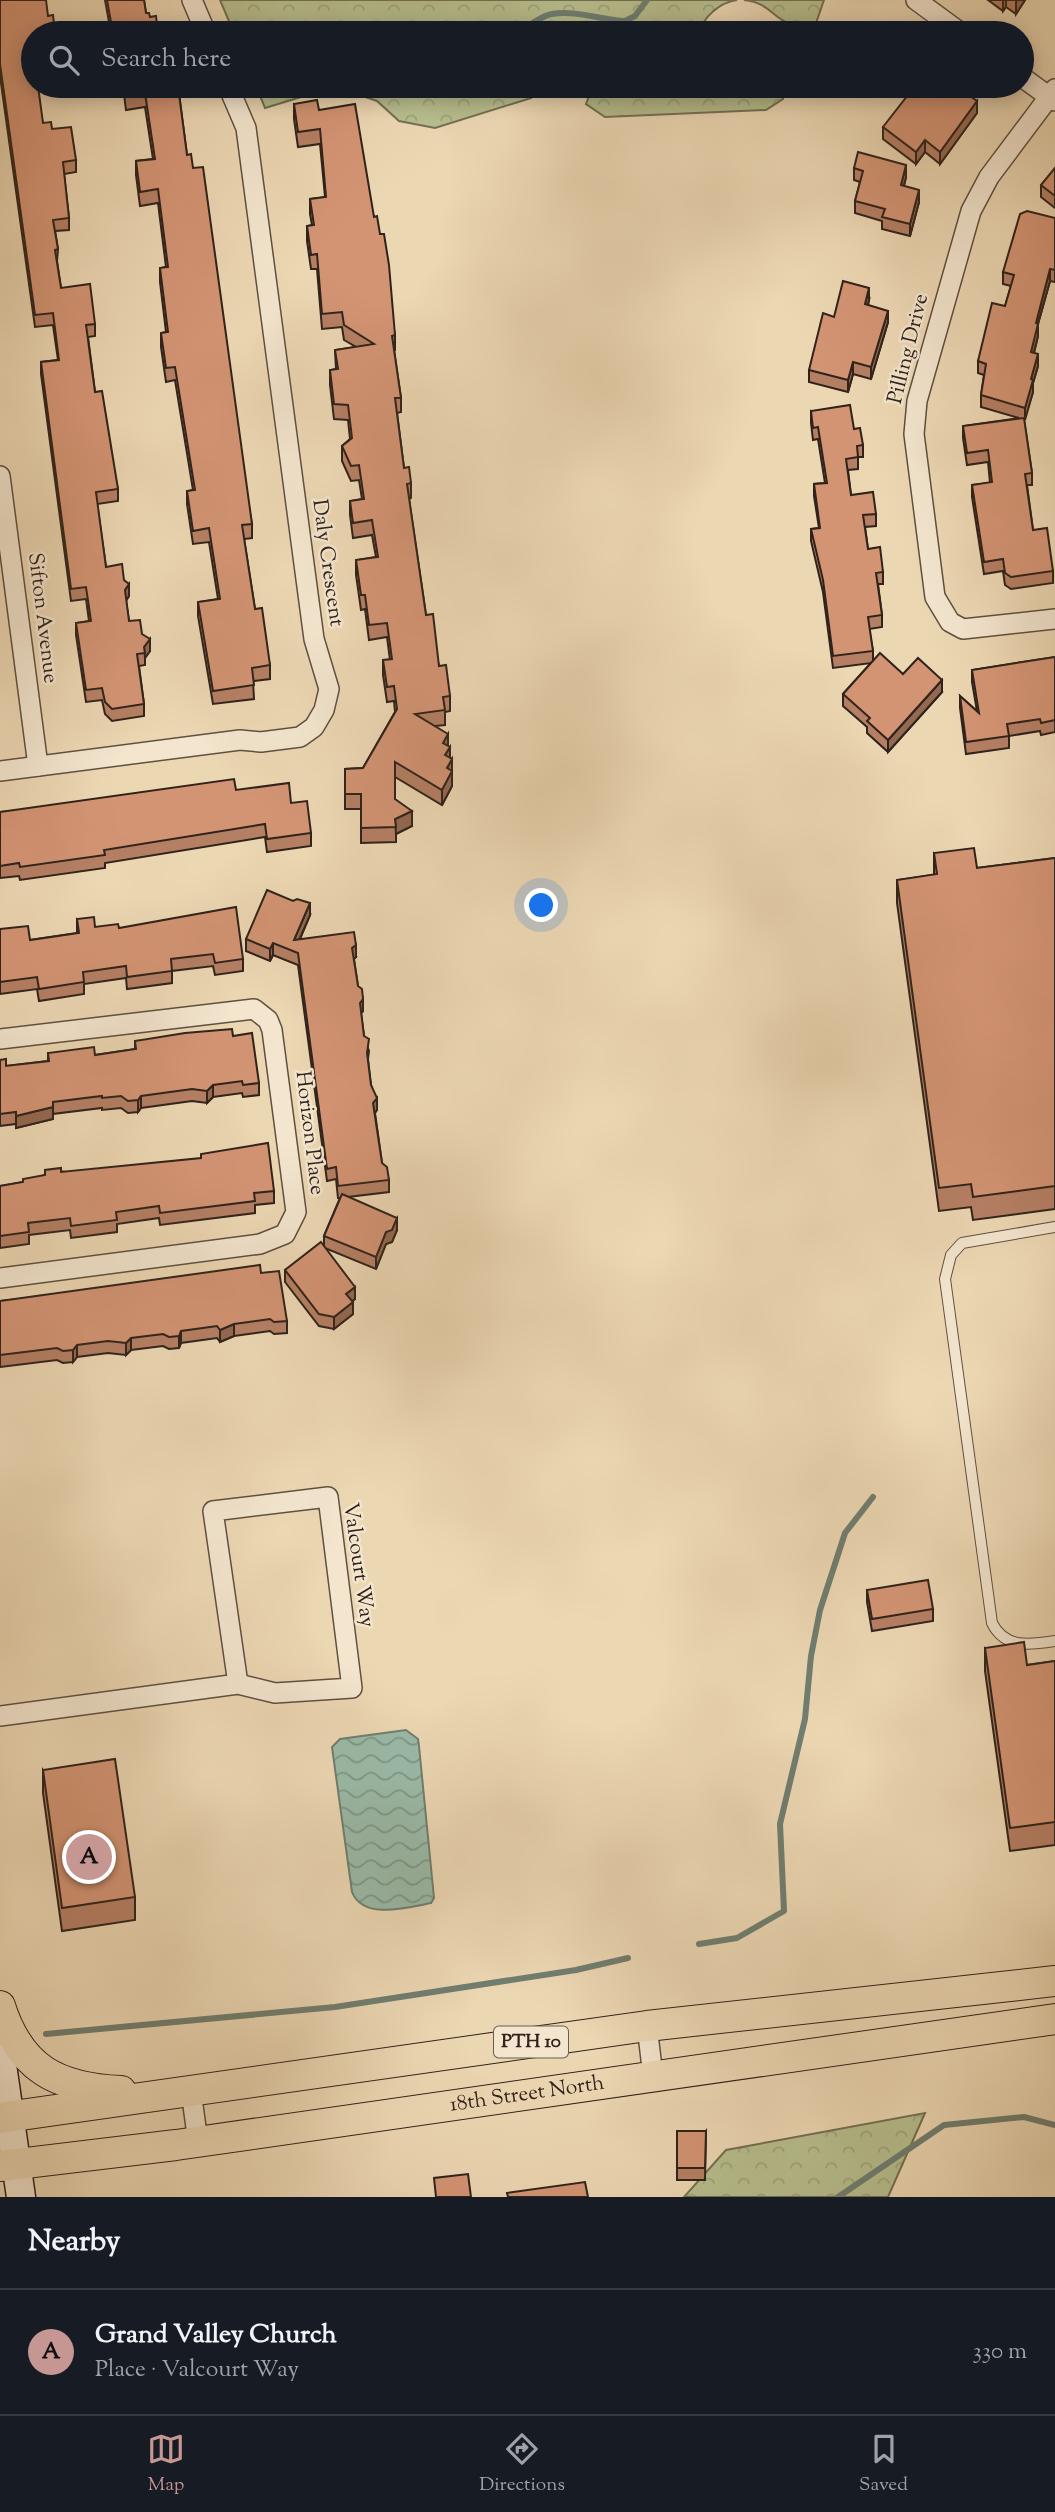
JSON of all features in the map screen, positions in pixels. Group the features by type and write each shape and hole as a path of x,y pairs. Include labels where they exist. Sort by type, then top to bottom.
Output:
{"main road":[{"name":"PTH 10","path":"5,2118 647,2026 1055,1981"},
{"path":"0,2006 20,2051 35,2067 57,2079 94,2090 182,2092"},
{"name":"18th Street North","path":"8,2165 198,2142 1055,2019"}],"street":[{"path":"192,0 201,21"},
{"path":"916,0 945,21"},
{"path":"1034,84 1053,96"},
{"name":"Pilling Drive","path":"1053,96 989,177 971,211 917,401 914,434 935,597 941,610 963,629 1055,619"},
{"name":"Daly Crescent","path":"0,771 240,740 283,741 300,737 314,727 324,710 329,689 314,639 246,128 233,98"},
{"name":"Sifton Avenue","path":"0,476 38,766"},
{"name":"Horizon Place","path":"0,1039 254,1009 268,1020 272,1030 296,1212 285,1234 260,1244 0,1278"},
{"name":"Valcourt Way","path":"0,1716 238,1684 275,1693 352,1688 328,1497 213,1511 238,1684"},
{"path":"647,2026 653,2076"},
{"path":"0,2051 8,2165 21,2197"},
{"path":"182,2092 198,2142"}],"lane":[{"path":"1055,1227 962,1243 951,1255 945,1279 992,1623 1000,1635 1014,1643 1031,1645 1055,1641"}],"green space":[{"path":"220,0 737,0 713,11 704,21 229,21"},
{"path":"744,0 824,0 817,21 784,21 755,2"},
{"path":"261,98 298,98 265,108"},
{"path":"368,98 531,98 435,128 399,121 377,101"},
{"path":"588,98 783,98 766,110 605,117 586,104"},
{"path":"925,2113 888,2197 684,2197 726,2150"}],"water":[{"path":"406,1730 418,1739 434,1898 431,1903 410,1907 375,1909 358,1901 352,1892 332,1747 340,1739"}],"building":[{"path":"0,0 46,0 48,16 53,15 54,21 21,21 21,98 40,98 43,123 51,122 52,129 71,127 76,160 63,162 69,218 53,220 58,249 55,250 61,288 90,284 95,324 86,325 95,392 102,391 118,489 96,492 106,567 122,564 124,580 129,584 125,590 129,621 140,620 142,634 150,639 144,647 145,653 137,654 144,704 112,709 105,702 102,688 86,690 76,623 91,621 86,587 71,589 41,362 59,360 53,313 35,315 0,64"},
{"path":"107,0 144,0 146,13 149,13 150,17 156,16 157,21 111,21"},
{"path":"146,98 180,98 187,155 191,154 193,168 203,167 252,524 242,525 255,609 262,608 270,665 252,668 254,685 213,691 198,602 220,599 209,528 193,531 187,491 195,490 175,367 166,368 161,333 168,332 160,268 168,267 158,189 140,192 136,161 155,159"},
{"path":"906,98 973,98 977,101 940,152 925,140 916,152 883,127"},
{"path":"317,100 319,110 355,104 374,217 377,216 380,234 384,234 389,265 395,335 392,336 401,398 395,398 404,468 409,467 411,483 407,484 426,615 433,614 439,666 446,665 450,696 443,697 445,710 415,714 448,734 443,743 450,747 445,755 452,759 447,768 452,771 442,790 395,762 395,799 412,811 395,819 396,827 361,828 361,794 345,794 345,769 363,768 397,709 394,686 387,687 383,660 392,659 387,623 369,625 365,595 361,595 356,560 378,557 372,520 353,523 350,501 364,499 359,465 351,466 342,446 352,438 348,405 334,404 330,370 338,369 335,350 374,344 344,325 342,312 322,314 317,254 311,255 307,226 314,225 310,199 326,197 320,129 298,132 294,104"},
{"path":"858,152 906,165 901,185 919,190 910,224 882,217 885,209 855,201 863,171 854,168"},
{"path":"1055,168 1055,196 1041,185"},
{"path":"1027,211 1055,218 1055,270 1050,269 1036,323 1038,324 1031,352 1038,354 1025,408 981,395 986,364 978,361 992,303 1005,306 1014,275 1003,272 1020,214"},
{"path":"843,281 869,288 865,304 888,311 871,367 853,362 848,380 809,370 823,313 834,317"},
{"path":"850,405 854,429 860,428 863,445 857,446 858,457 846,459 851,495 873,492 876,514 863,515 868,549 880,547 883,572 876,573 882,615 868,617 873,651 833,656 823,580 811,529 820,528 814,484 827,483 818,427 813,428 811,411"},
{"path":"1024,418 1032,473 1025,474 1033,530 1047,528 1053,571 1011,577 1005,573 1003,559 984,562 972,485 992,482 988,450 967,453 963,426"},
{"path":"880,653 903,674 918,658 942,680 888,740 867,721 870,718 843,694"},
{"path":"1055,657 1055,720 1041,723 1040,719 1007,724 1009,736 966,742 960,696 979,713 972,670"},
{"path":"234,779 236,790 289,783 291,803 307,801 311,833 267,839 265,824 104,850 105,855 20,867 19,863 0,866 0,812"},
{"path":"974,848 977,868 1055,858 1055,1186 973,1197 971,1184 939,1188 897,880 937,874 934,853"},
{"path":"267,890 293,901 297,899 310,903 294,940 354,932 356,945 352,948 358,986 362,989 363,999 360,1003 364,1036 369,1039 367,1053 371,1085 377,1098 373,1103 382,1163 387,1167 389,1180 338,1186 336,1167 327,1169 298,953 273,943 270,949 246,939"},
{"path":"236,907 243,959 215,963 213,954 171,959 172,971 127,977 126,966 83,972 84,982 39,989 37,977 0,982 0,929 28,926 30,940 79,933 77,919 94,917 95,927 118,924 119,928"},
{"path":"232,1029 233,1036 252,1033 259,1083 243,1085 242,1081 213,1085 207,1091 192,1089 141,1096 138,1100 128,1101 121,1096 102,1096 53,1102 53,1107 16,1116 16,1112 0,1114 0,1060 6,1059 6,1066 49,1061 48,1053 94,1047 95,1055 136,1049 135,1041"},
{"path":"268,1143 274,1191 254,1193 255,1201 160,1213 159,1206 116,1212 117,1220 71,1226 70,1218 28,1223 29,1232 0,1236 0,1186 45,1175 45,1170 61,1168 61,1172 201,1158 201,1154"},
{"path":"342,1194 397,1218 392,1230 386,1232 376,1257 324,1236"},
{"path":"321,1242 355,1287 346,1294 353,1302 334,1317 319,1314 285,1270"},
{"path":"260,1265 261,1273 279,1271 287,1321 274,1322 270,1319 234,1324 220,1330 217,1326 181,1331 179,1336 169,1337 163,1334 131,1338 126,1343 108,1341 77,1345 73,1350 63,1351 57,1348 0,1355 0,1301"},
{"path":"928,1580 933,1609 872,1619 867,1590"},
{"path":"1024,1642 1027,1665 1055,1661 1055,1822 1010,1828 985,1648"},
{"path":"115,1759 135,1897 62,1908 43,1770"},
{"path":"677,2131 706,2131 705,2168 677,2168"},
{"path":"468,2174 471,2197 436,2197 434,2178"},
{"path":"585,2182 588,2197 508,2197 507,2193"}],"waterway":[{"path":"625,21 635,16 647,0"},
{"path":"536,21 552,14 570,13 625,21"},
{"path":"699,1944 737,1938 784,1911 780,1824 805,1719 811,1656 820,1610 845,1533 873,1497"},
{"path":"46,2034 335,2007 576,1970 628,1958"},
{"path":"838,2197 944,2125 1024,2117 1055,2125"}],"place":[{"name":"Grand Valley Church","path":"89,1857"}]}
